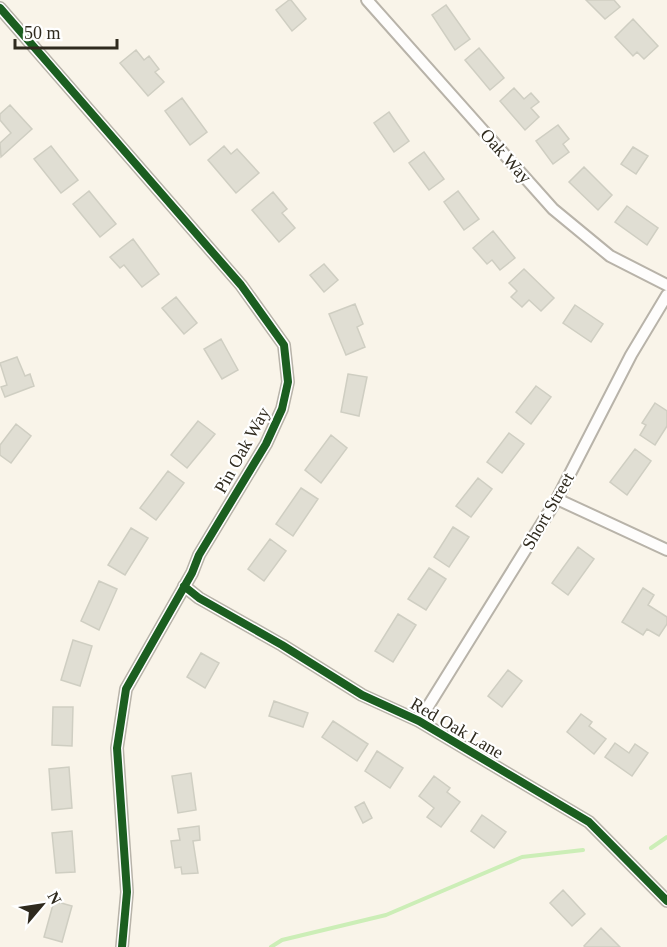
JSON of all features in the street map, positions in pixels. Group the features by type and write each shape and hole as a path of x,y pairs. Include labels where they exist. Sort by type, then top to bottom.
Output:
{"street":[{"name":"Oak Way","path":"367,0 553,209 609,256 667,285"},
{"name":"Pin Oak Way","path":"0,8 241,285 284,345 288,382 282,410 266,444 199,555 126,689 117,748 127,892 122,947"},
{"name":"Short Street","path":"419,721 557,499 631,355 667,296"},
{"path":"557,499 667,550"},
{"name":"Red Oak Lane","path":"184,586 199,598 282,645 362,695 419,721 589,822 667,902"}],"building":[{"path":"289,0 306,19 292,31 276,10"},
{"path":"586,0 614,0 620,7 605,19"},
{"path":"446,5 470,39 455,50 432,15"},
{"path":"633,19 658,46 644,59 637,52 633,56 615,37"},
{"path":"479,48 504,78 490,90 465,60"},
{"path":"136,50 144,60 149,56 159,69 155,72 164,82 148,96 120,63"},
{"path":"514,88 524,99 531,93 539,102 531,108 539,117 525,130 500,101"},
{"path":"182,98 207,132 190,145 165,111"},
{"path":"10,105 32,129 1,157 0,143 11,133 0,120 0,114"},
{"path":"389,112 409,141 394,152 374,123"},
{"path":"558,125 569,139 563,144 569,152 553,164 536,141"},
{"path":"51,146 78,180 61,193 34,159"},
{"path":"224,146 231,154 237,149 259,173 236,193 208,160"},
{"path":"633,147 648,156 636,174 621,164"},
{"path":"424,152 444,179 429,190 409,163"},
{"path":"584,167 612,195 598,210 569,182"},
{"path":"89,191 116,224 100,237 73,204"},
{"path":"458,191 479,219 464,230 444,202"},
{"path":"273,192 287,209 282,213 295,228 279,242 252,210"},
{"path":"627,206 658,228 647,245 615,222"},
{"path":"493,231 515,258 500,270 492,260 487,264 473,248"},
{"path":"133,239 159,274 142,287 124,265 120,268 110,257"},
{"path":"324,264 338,280 324,292 310,275"},
{"path":"524,269 554,298 541,311 529,300 522,307 511,297 517,291 509,283"},
{"path":"176,297 197,323 184,334 162,308"},
{"path":"355,304 363,324 357,327 365,347 346,355 329,314"},
{"path":"575,305 603,324 591,342 563,323"},
{"path":"221,339 238,370 222,379 204,349"},
{"path":"17,357 25,376 30,374 34,386 5,397 1,387 7,385 0,363"},
{"path":"348,374 367,377 359,416 341,412"},
{"path":"536,386 551,397 531,424 516,412"},
{"path":"655,403 667,411 667,426 655,445 640,435 646,425 642,423"},
{"path":"198,421 215,434 187,468 171,455"},
{"path":"16,424 31,436 11,463 0,455 0,445"},
{"path":"509,433 524,444 502,473 487,462"},
{"path":"331,435 347,448 321,483 305,470"},
{"path":"635,449 651,461 627,495 610,482"},
{"path":"168,471 184,483 156,520 140,508"},
{"path":"478,478 492,489 471,517 456,506"},
{"path":"301,488 318,499 293,536 276,524"},
{"path":"453,527 469,537 449,567 434,557"},
{"path":"131,528 148,538 125,575 108,565"},
{"path":"270,539 286,551 264,581 248,569"},
{"path":"578,547 594,559 568,595 552,583"},
{"path":"429,568 446,579 426,610 408,599"},
{"path":"99,581 117,589 99,630 81,621"},
{"path":"643,588 654,595 648,605 667,617 667,624 659,636 647,629 643,635 622,622"},
{"path":"398,614 416,625 393,662 375,651"},
{"path":"73,640 92,646 80,686 61,680"},
{"path":"201,653 219,663 205,688 187,677"},
{"path":"508,670 522,681 502,707 488,696"},
{"path":"274,701 308,713 303,727 269,716"},
{"path":"53,707 73,707 72,746 52,745"},
{"path":"581,714 592,722 589,726 606,739 594,754 567,732"},
{"path":"333,721 368,744 357,761 322,737"},
{"path":"615,743 629,753 635,744 648,753 632,776 605,757"},
{"path":"377,751 403,768 390,788 365,771"},
{"path":"69,767 72,808 52,810 49,769"},
{"path":"191,773 196,810 178,813 172,776"},
{"path":"434,776 450,788 447,792 460,802 441,827 427,817 434,808 419,796"},
{"path":"364,802 372,818 363,823 355,807"},
{"path":"482,815 506,832 494,848 471,831"},
{"path":"199,826 200,840 193,841 198,873 182,874 181,867 175,868 171,841 180,840 178,829"},
{"path":"72,831 75,872 56,873 52,833"},
{"path":"563,890 585,914 572,926 550,903"},
{"path":"54,901 72,906 62,942 44,937"},
{"path":"601,928 620,947 584,946"}],"waterway":[{"path":"651,848 667,837"},
{"path":"271,947 282,940 386,915 522,857 583,850"}],"cycle path":[{"path":"0,8 241,285 284,345 288,382 282,409 266,444 199,555 192,573 126,689 117,748 127,892 122,947"},
{"path":"184,586 199,598 282,645 362,695 419,721 589,822 667,901"}]}
